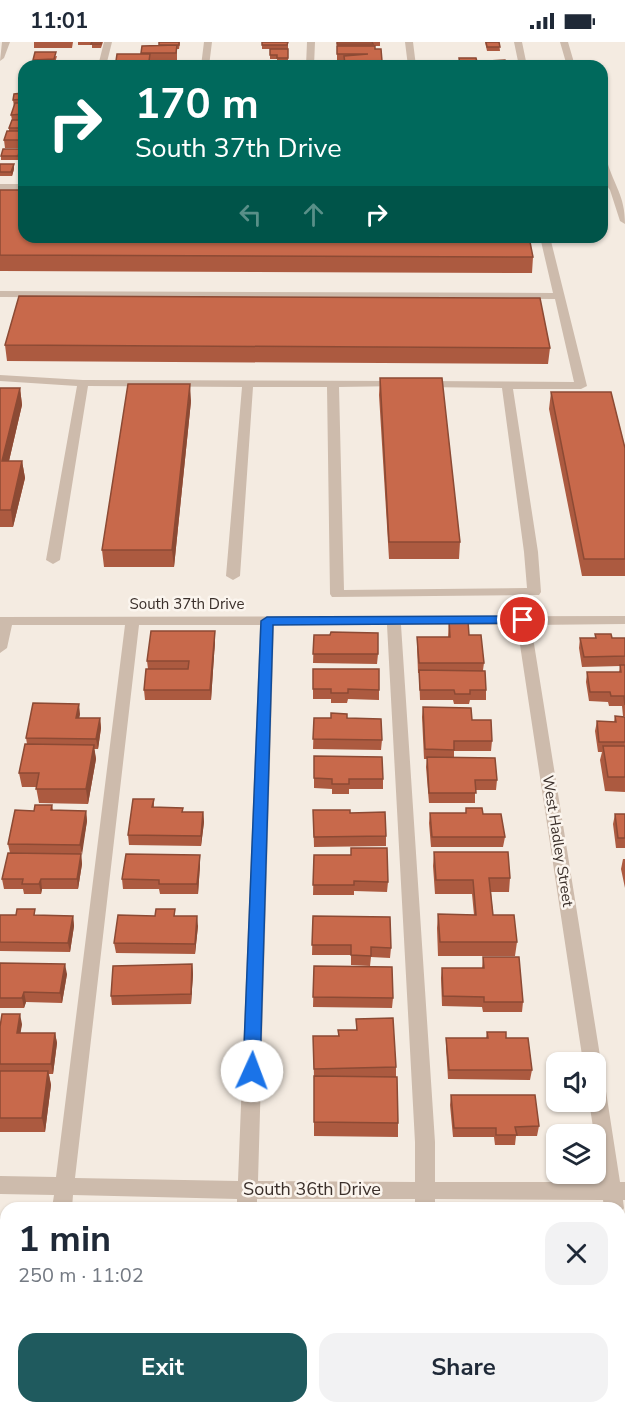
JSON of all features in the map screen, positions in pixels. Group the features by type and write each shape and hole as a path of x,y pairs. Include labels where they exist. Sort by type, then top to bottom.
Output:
{"street":[{"path":"0,58 6,42"},
{"path":"104,60 108,42"},
{"path":"206,60 208,42"},
{"path":"310,42 310,60"},
{"path":"409,42 411,60"},
{"path":"518,42 521,60"},
{"path":"564,42 569,60"},
{"path":"608,179 620,190 625,221"},
{"path":"0,187 18,187"},
{"path":"0,378 83,383 248,382 581,386 546,243"},
{"path":"0,294 558,297"},
{"path":"233,576 248,382"},
{"path":"52,560 83,383"},
{"path":"333,383 337,594 534,592 531,552 507,385"},
{"path":"63,1202 133,620"},
{"path":"394,620 424,1130 424,1198"},
{"name":"West Hadley Street","path":"523,620 590,1052"},
{"name":"South 37th Drive","path":"3,621 625,620"},
{"path":"0,648 3,621"},
{"path":"247,1199 267,621"},
{"path":"601,1112 617,1197"},
{"name":"South 36th Drive","path":"0,1185 65,1186 247,1199 617,1197"}],"building":[{"path":"159,42 179,42 179,45 159,45"},
{"path":"262,42 288,42 287,45 262,45"},
{"path":"337,42 372,42 373,44 337,44"},
{"path":"486,42 499,42 500,47 487,47"},
{"path":"177,45 176,53 141,53 142,46"},
{"path":"337,46 375,46 375,49 381,49 382,60 344,60 344,56 368,54 337,54"},
{"path":"270,49 288,49 288,58 277,58 277,55 270,55"},
{"path":"35,52 56,52 54,59 33,60"},
{"path":"117,54 150,54 149,60 116,60"},
{"path":"459,58 476,58 476,60 459,60"},
{"path":"14,94 18,94 18,100 13,100"},
{"path":"15,103 18,103 18,114 11,115"},
{"path":"12,120 18,120 18,128 9,128"},
{"path":"7,131 18,131 18,140 4,140"},
{"path":"3,149 18,149 18,156 1,156"},
{"path":"0,164 14,164 11,172 0,172"},
{"path":"0,190 18,190 18,243 530,243 533,257 0,255"},
{"path":"19,296 540,298 550,348 5,345"},
{"path":"380,378 442,378 460,542 389,542"},
{"path":"128,384 190,384 172,550 102,550"},
{"path":"0,388 20,388 2,461 22,461 11,510 0,510"},
{"path":"551,392 611,392 625,448 625,559 584,559"},
{"path":"449,620 468,621 469,635 481,635 484,663 419,663 417,637 450,637"},
{"path":"151,631 215,631 210,690 144,690 146,669 188,669 189,661 147,661"},
{"path":"331,632 378,633 378,654 313,654 314,635 330,635"},
{"path":"595,634 611,634 612,638 625,638 625,656 584,657 580,638 596,638"},
{"path":"620,665 625,665 625,705 624,696 611,696 610,692 590,692 587,672 621,672"},
{"path":"313,669 379,669 379,690 348,689 348,693 331,693 331,689 313,689"},
{"path":"419,670 485,671 486,690 470,690 470,694 455,694 454,690 420,690"},
{"path":"33,703 79,704 76,718 100,718 96,739 26,738"},
{"path":"423,707 471,708 472,720 491,720 492,741 454,741 454,750 425,749"},
{"path":"331,713 347,714 347,718 381,719 382,740 313,739 314,718 331,718"},
{"path":"615,716 625,717 625,742 599,742 597,721 616,722"},
{"path":"25,744 94,745 86,789 36,789 39,773 19,773"},
{"path":"603,746 625,746 625,777 608,777"},
{"path":"314,756 382,757 383,779 349,779 349,784 332,784 332,779 314,778"},
{"path":"427,757 495,758 497,780 475,780 476,793 429,793"},
{"path":"133,799 154,799 152,807 183,808 182,812 203,812 201,836 128,835"},
{"path":"35,805 52,805 51,810 86,811 80,845 8,844 15,810 34,811"},
{"path":"466,808 482,808 483,814 501,814 505,837 432,837 430,813 466,813"},
{"path":"313,810 350,810 350,813 385,812 386,836 314,837"},
{"path":"615,814 625,814 625,838 618,838"},
{"path":"351,848 387,848 388,882 354,881 354,885 313,885 314,855 351,855"},
{"path":"434,852 508,852 510,878 489,878 493,915 514,915 517,942 440,942 438,914 476,915 473,880 436,880"},
{"path":"8,853 81,854 77,879 41,879 39,884 22,884 23,879 2,879"},
{"path":"126,854 200,855 197,884 159,884 159,880 122,879"},
{"path":"17,909 35,909 34,915 73,916 68,943 0,942 0,915 16,915"},
{"path":"156,909 175,909 174,916 197,916 195,944 114,943 118,915 155,916"},
{"path":"313,916 390,917 391,948 371,947 371,956 351,955 351,945 312,945"},
{"path":"483,957 519,957 523,1002 484,1002 484,997 443,996 442,968 484,968"},
{"path":"0,963 65,964 60,993 24,992 22,998 0,998"},
{"path":"192,964 191,994 111,996 113,966"},
{"path":"314,966 392,967 393,998 313,997"},
{"path":"2,1014 20,1014 17,1033 55,1033 51,1064 0,1064"},
{"path":"393,1018 396,1067 314,1069 313,1036 339,1036 338,1030 357,1030 356,1019"},
{"path":"487,1032 506,1032 506,1038 528,1038 532,1070 449,1070 446,1038 488,1038"},
{"path":"0,1071 48,1071 42,1118 0,1118"},
{"path":"314,1076 397,1077 398,1123 314,1122"},
{"path":"451,1095 535,1095 539,1126 515,1127 517,1135 496,1135 496,1128 454,1128"}],"route":[{"path":"252,1071 267,621 523,620"}]}
